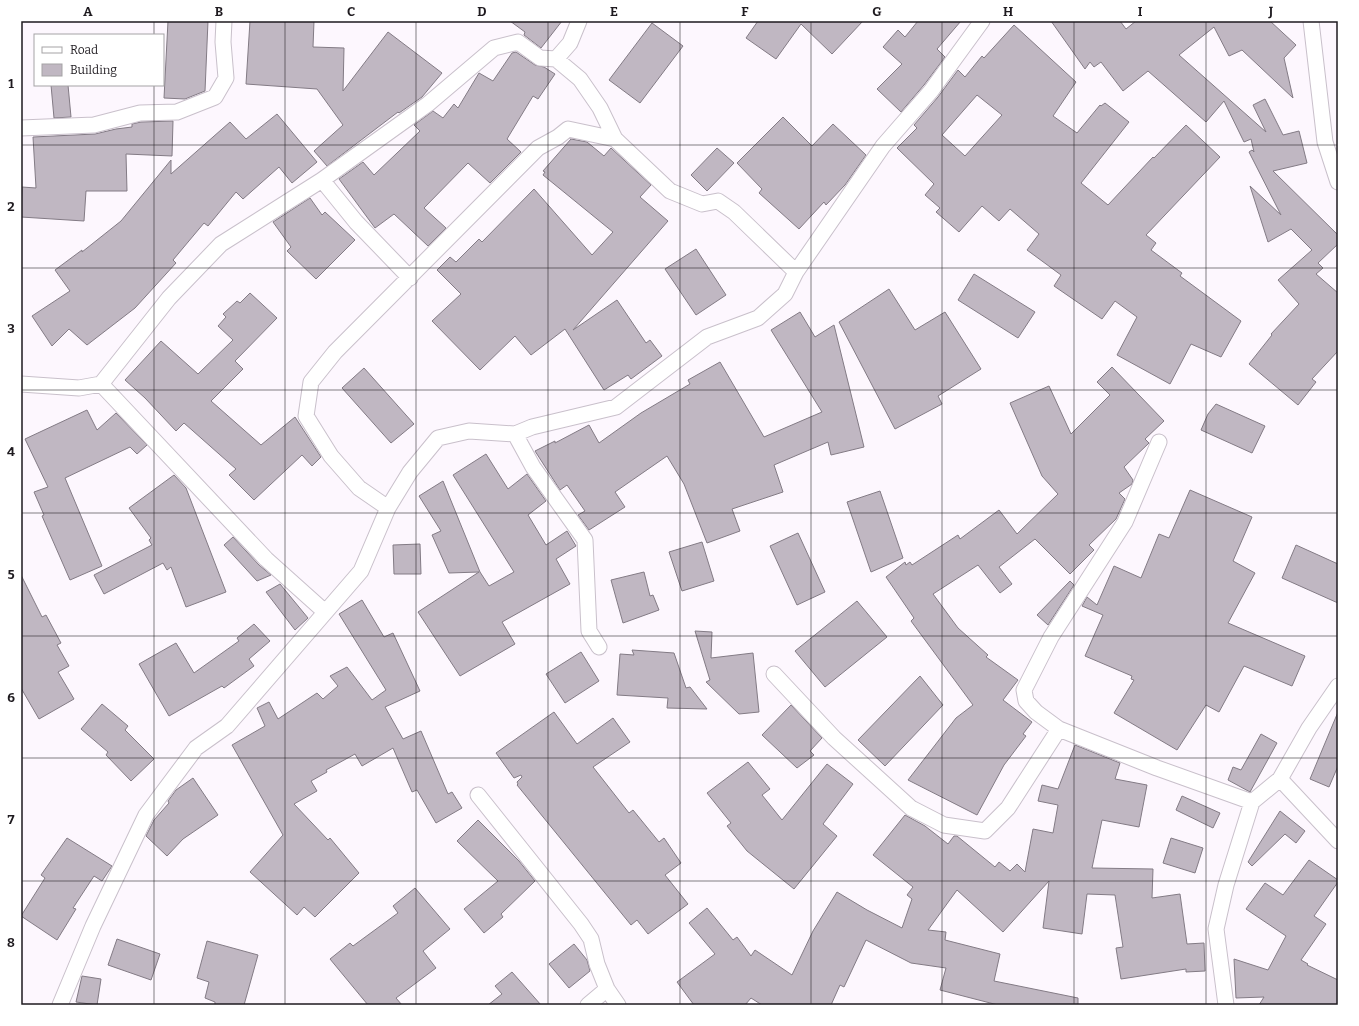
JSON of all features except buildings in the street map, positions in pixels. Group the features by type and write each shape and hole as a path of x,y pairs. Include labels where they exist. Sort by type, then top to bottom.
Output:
{"street":[{"path":"21,128 94,125 140,113 177,112 215,97 226,78 223,42 224,21"},
{"path":"556,59 570,43 579,21"},
{"path":"60,1005 93,926 146,814 196,748 227,726 324,611 361,571 388,508 410,472 438,438 468,431 515,434 532,427 616,407 707,337 758,318 785,294 796,272 883,146 931,91 982,21"},
{"path":"1311,21 1325,142 1338,182"},
{"path":"21,381 21,384 79,388 101,384 169,298 221,244 322,180 428,104 494,48 518,42 540,58 556,59 580,80 600,108 615,139 670,191 702,204 718,201 734,212 796,272"},
{"path":"388,508 358,488 331,456 306,416 311,382 335,352 538,148 558,137 568,129 615,139"},
{"path":"322,180 356,222 410,278"},
{"path":"101,384 266,559 324,611"},
{"path":"515,434 532,467 585,540 589,631 599,646"},
{"path":"1160,442 1125,522 1051,637 1024,690 1026,701 1036,712 1059,729 1157,768 1252,802"},
{"path":"774,674 834,738 911,808 944,825 986,831 1008,808 1059,729"},
{"path":"1226,1005 1216,929 1226,884 1252,802 1280,779 1309,728 1338,686"},
{"path":"1280,779 1338,841"},
{"path":"478,795 581,924 591,939 596,964 607,989 618,1005"},
{"path":"588,1005 607,989"}]}
